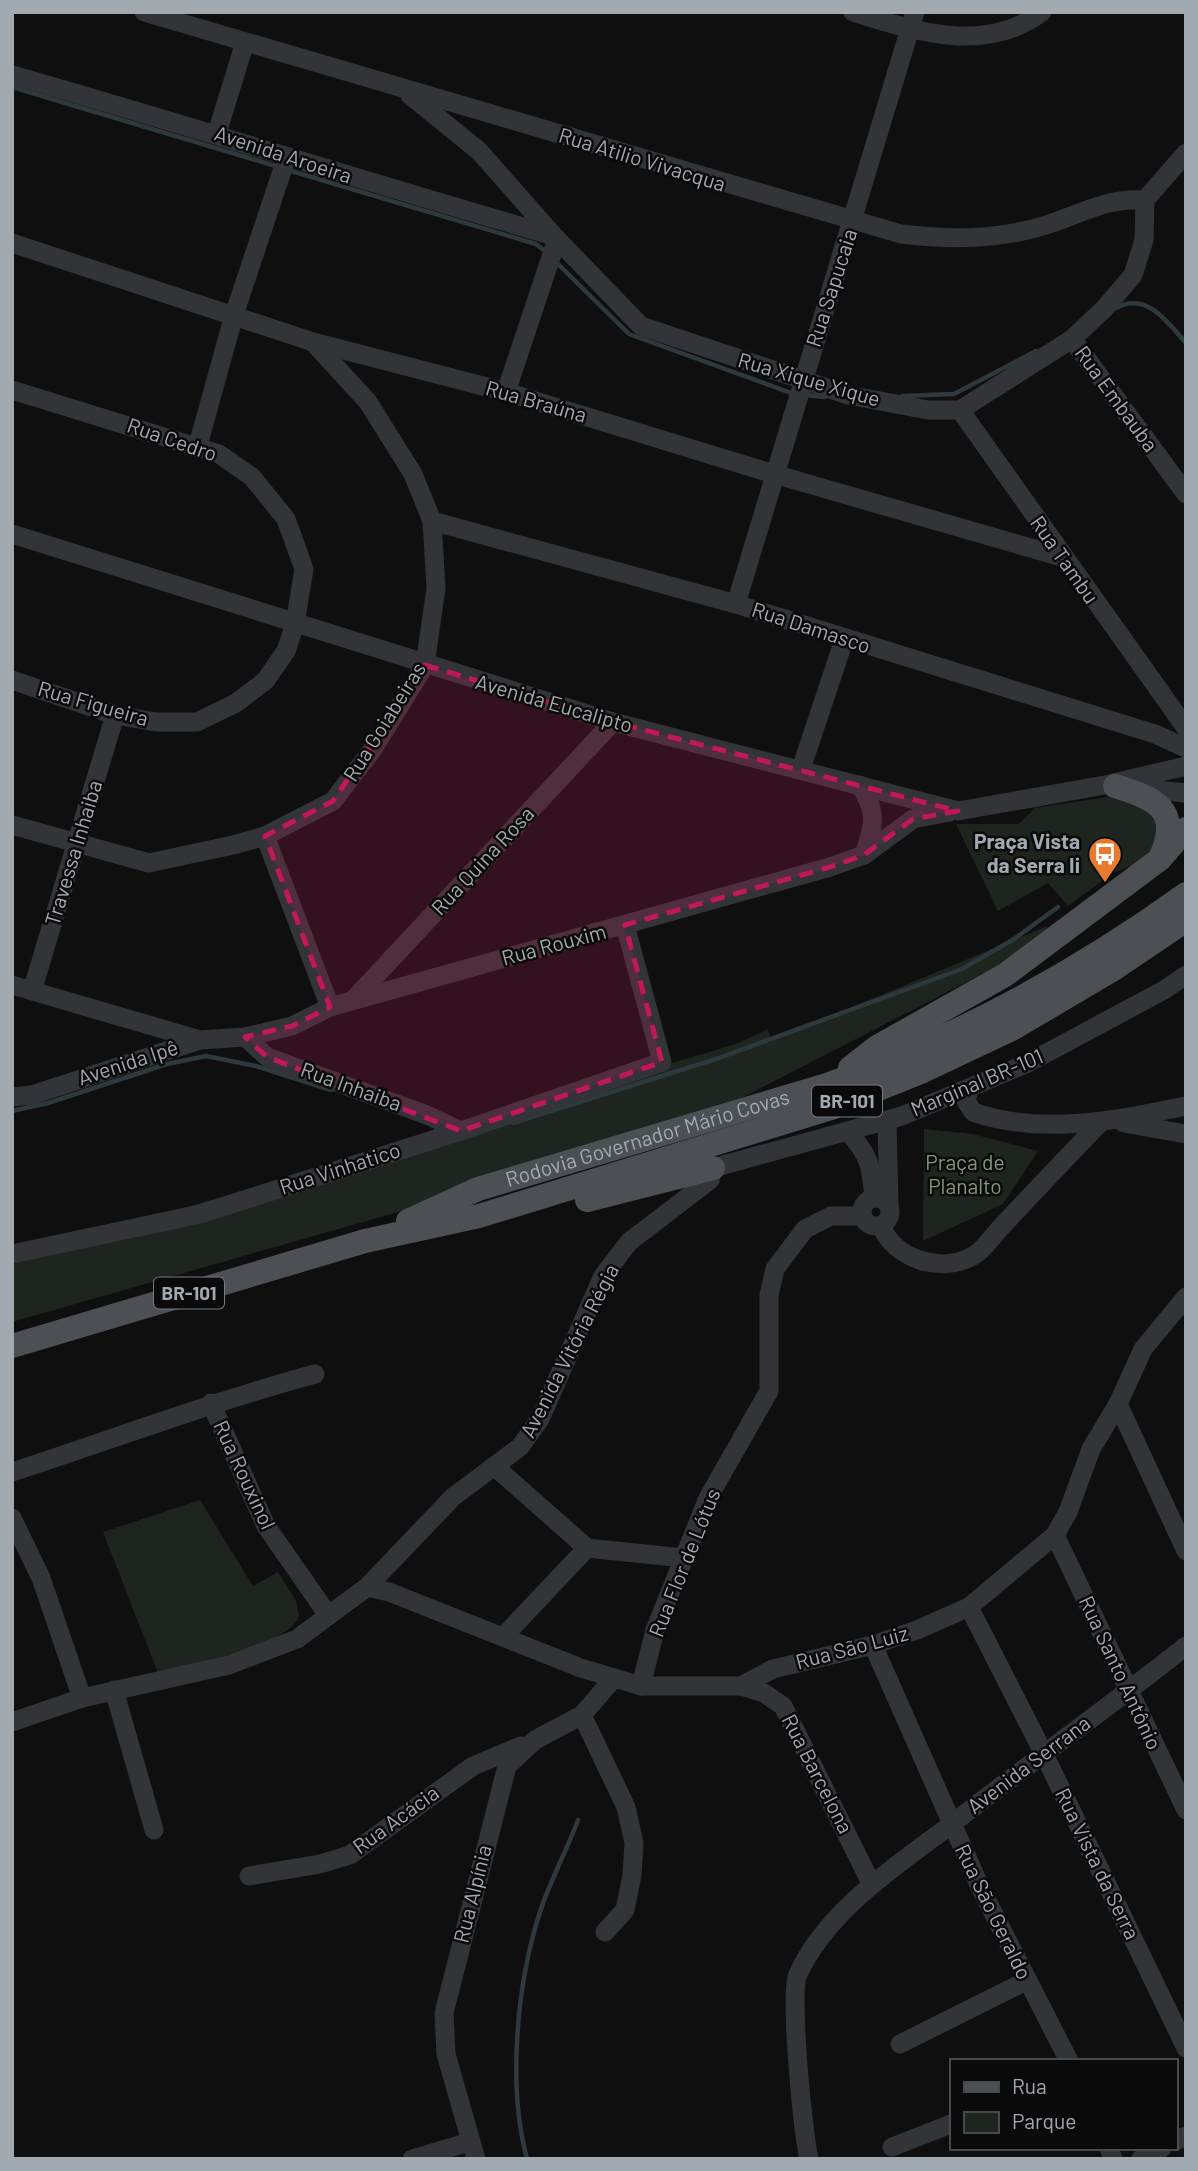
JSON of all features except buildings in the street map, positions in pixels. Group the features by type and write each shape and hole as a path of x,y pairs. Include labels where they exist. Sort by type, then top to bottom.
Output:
{"main road":[{"path":"1110,785 1151,797 1163,808 1168,824 1168,841 1160,859"},
{"path":"827,1085 877,1047 1005,975 1160,859 1186,829"},
{"name":"Rodovia Governador Mário Covas","path":"365,1241 478,1189 870,1070 1000,1010 1115,945 1186,894"},
{"name":"Rodovia Governador Mário Covas","path":"12,1346 365,1241 479,1216 831,1108 923,1071 1012,1029 1112,970 1186,920"},
{"path":"479,1216 560,1207 713,1168"}],"street":[{"name":"Rua Atilio Vivacqua","path":"144,12 853,223 901,234 945,240 985,238 1045,225 1121,198 1144,200"},
{"path":"853,12 913,21 967,38 1012,29 1042,12"},
{"name":"Rua Sapucaia","path":"736,604 913,21"},
{"path":"217,134 245,42"},
{"name":"Avenida Aroeira","path":"12,75 217,134 283,167 555,237"},
{"name":"Rua Xique Xique","path":"401,88 479,151 555,237 641,326 802,382 848,395 928,410 960,410"},
{"path":"960,410 1072,339 1104,309 1133,275 1144,240 1144,200 1186,153"},
{"path":"198,445 234,315 283,167"},
{"path":"506,392 555,237"},
{"name":"Rua Braúna","path":"12,243 313,342 506,392 1062,557"},
{"name":"Rua Embauba","path":"1072,339 1186,494"},
{"name":"Rua Goiabeiras","path":"12,825 149,863 265,836 333,801 373,749 425,665 436,588 432,521 413,474 368,402 313,342"},
{"name":"Rua Cedro","path":"12,390 198,445 219,454 252,477 286,519 304,569 295,624"},
{"name":"Rua Tambu","path":"960,410 1170,709 1186,727"},
{"name":"Rua Damasco","path":"432,521 736,604 844,640 1155,734 1186,748"},
{"path":"1024,544 1038,523"},
{"name":"Avenida Eucalipto","path":"12,534 613,722 958,811 1110,785 1186,766"},
{"name":"Rua Figueira","path":"12,680 115,715 156,722 197,722 236,703 265,681 286,651 295,624"},
{"path":"801,769 844,640"},
{"path":"1160,771 1167,755 1164,745 1155,734 1171,722 1170,709"},
{"name":"Travessa Inhaiba","path":"32,991 115,715"},
{"name":"Rua Quina Rosa","path":"352,1000 613,722"},
{"path":"860,785 873,805 873,825 864,855"},
{"name":"Avenida Eucalipto","path":"1110,785 1186,793"},
{"name":"Rua Rouxim","path":"245,1037 292,1026 330,1007 352,1000 625,925 864,855 913,818 958,811"},
{"path":"265,836 330,1007"},
{"name":"Rua Vinhatico","path":"12,1254 200,1214 461,1131 662,1062 625,925"},
{"name":"Marginal BR-101","path":"713,1168 887,1121 969,1088 1028,1063 1164,990 1186,975"},
{"path":"12,985 200,1040"},
{"name":"Avenida Ipê","path":"12,1097 32,1095 200,1040 245,1037"},
{"name":"Rua Inhaiba","path":"245,1037 267,1057 427,1115 461,1131"},
{"path":"969,1088 966,1101 973,1112 987,1117 1016,1122 1106,1122 1182,1133"},
{"path":"881,1226 887,1238 899,1251 916,1259 939,1263 973,1256 1106,1122 1184,1106"},
{"path":"1182,1133 1174,1122 1175,1114 1184,1106"},
{"path":"882,1202 887,1121"},
{"path":"848,1132 866,1150 889,1220 881,1226 866,1223 863,1216 866,1202 882,1202"},
{"name":"Avenida Vitória Régia","path":"12,1722 82,1698 229,1665 297,1639 367,1587 453,1497 520,1447 540,1419 603,1276 629,1242 709,1180 713,1168"},
{"name":"Rua Flor de Lótus","path":"641,1686 655,1630 708,1498 769,1391 769,1295 775,1269 805,1229 831,1216 863,1216"},
{"name":"Rua São Luiz","path":"367,1587 641,1686 741,1686 773,1669 873,1645 917,1630 969,1607 1055,1535 1091,1449 1118,1404 1143,1349 1183,1307"},
{"path":"12,1472 158,1424 211,1403 315,1374"},
{"name":"Rua Rouxinol","path":"211,1403 265,1526 328,1615"},
{"path":"1118,1404 1186,1551"},
{"path":"495,1466 587,1548 684,1558"},
{"path":"12,1518 41,1578 82,1698"},
{"name":"Rua Santo Antônio","path":"1055,1535 1186,1810"},
{"path":"503,1637 587,1548"},
{"name":"Rua Vista da Serra","path":"969,1607 1043,1752 1186,2048"},
{"name":"Rua São Geraldo","path":"873,1645 951,1824 1026,1981 1068,2059"},
{"name":"Avenida Serrana","path":"808,2159 797,2027 796,1976 820,1937 873,1885 1043,1752 1186,1646"},
{"name":"Rua Alpínia","path":"473,2151 446,2054 444,2013 507,1766 535,1740 582,1714 614,1678"},
{"name":"Rua Barcelona","path":"741,1686 764,1693 783,1706 873,1885"},
{"path":"114,1690 154,1830"},
{"path":"582,1714 626,1807 634,1843 632,1875 625,1910 605,1932"},
{"name":"Rua Acácia","path":"248,1876 320,1864 350,1855 472,1766 535,1740"},
{"path":"901,2044 1026,1981"},
{"path":"892,2147 950,2124"},
{"path":"1141,2159 1158,2150"},
{"path":"412,2159 473,2151"}],"highlighted area":[{"path":"425,665 613,722 958,811 913,819 864,855 830,867 625,925 662,1062 461,1131 267,1057 245,1037 292,1026 330,1007 265,836 333,801"}],"green space":[{"name":"Praça Vista da Serra Ii","path":"1108,797 1138,800 1158,821 1160,839 1146,860 1113,873 1068,906 1048,883 998,911 956,824 1019,824 1035,808"},
{"path":"1047,926 1050,939 672,1134 12,1322 12,1259 736,1044 768,1029 771,1041"},
{"name":"Praça de Planalto","path":"924,1129 973,1134 1038,1151 1003,1204 923,1241"},
{"path":"200,1500 253,1586 278,1572 296,1601 299,1615 292,1626 259,1645 158,1673 103,1532"}],"waterway":[{"path":"12,87 279,167"},
{"path":"288,170 536,244 545,251"},
{"path":"557,263 629,334 791,393"},
{"path":"1116,308 1137,303 1147,306 1164,319 1186,343"},
{"path":"902,396 954,394 1036,351"},
{"path":"806,395 825,397"},
{"path":"513,1123 719,1058 962,969 1014,939 1058,907"},
{"path":"12,1111 48,1103 167,1064 206,1056 256,1066 331,1090"},
{"path":"527,2159 517,2099 516,2066 521,2000 541,1909 578,1820"}],"place":[{"name":"Praça Vista da Serra Ii","path":"1105,884"}]}
